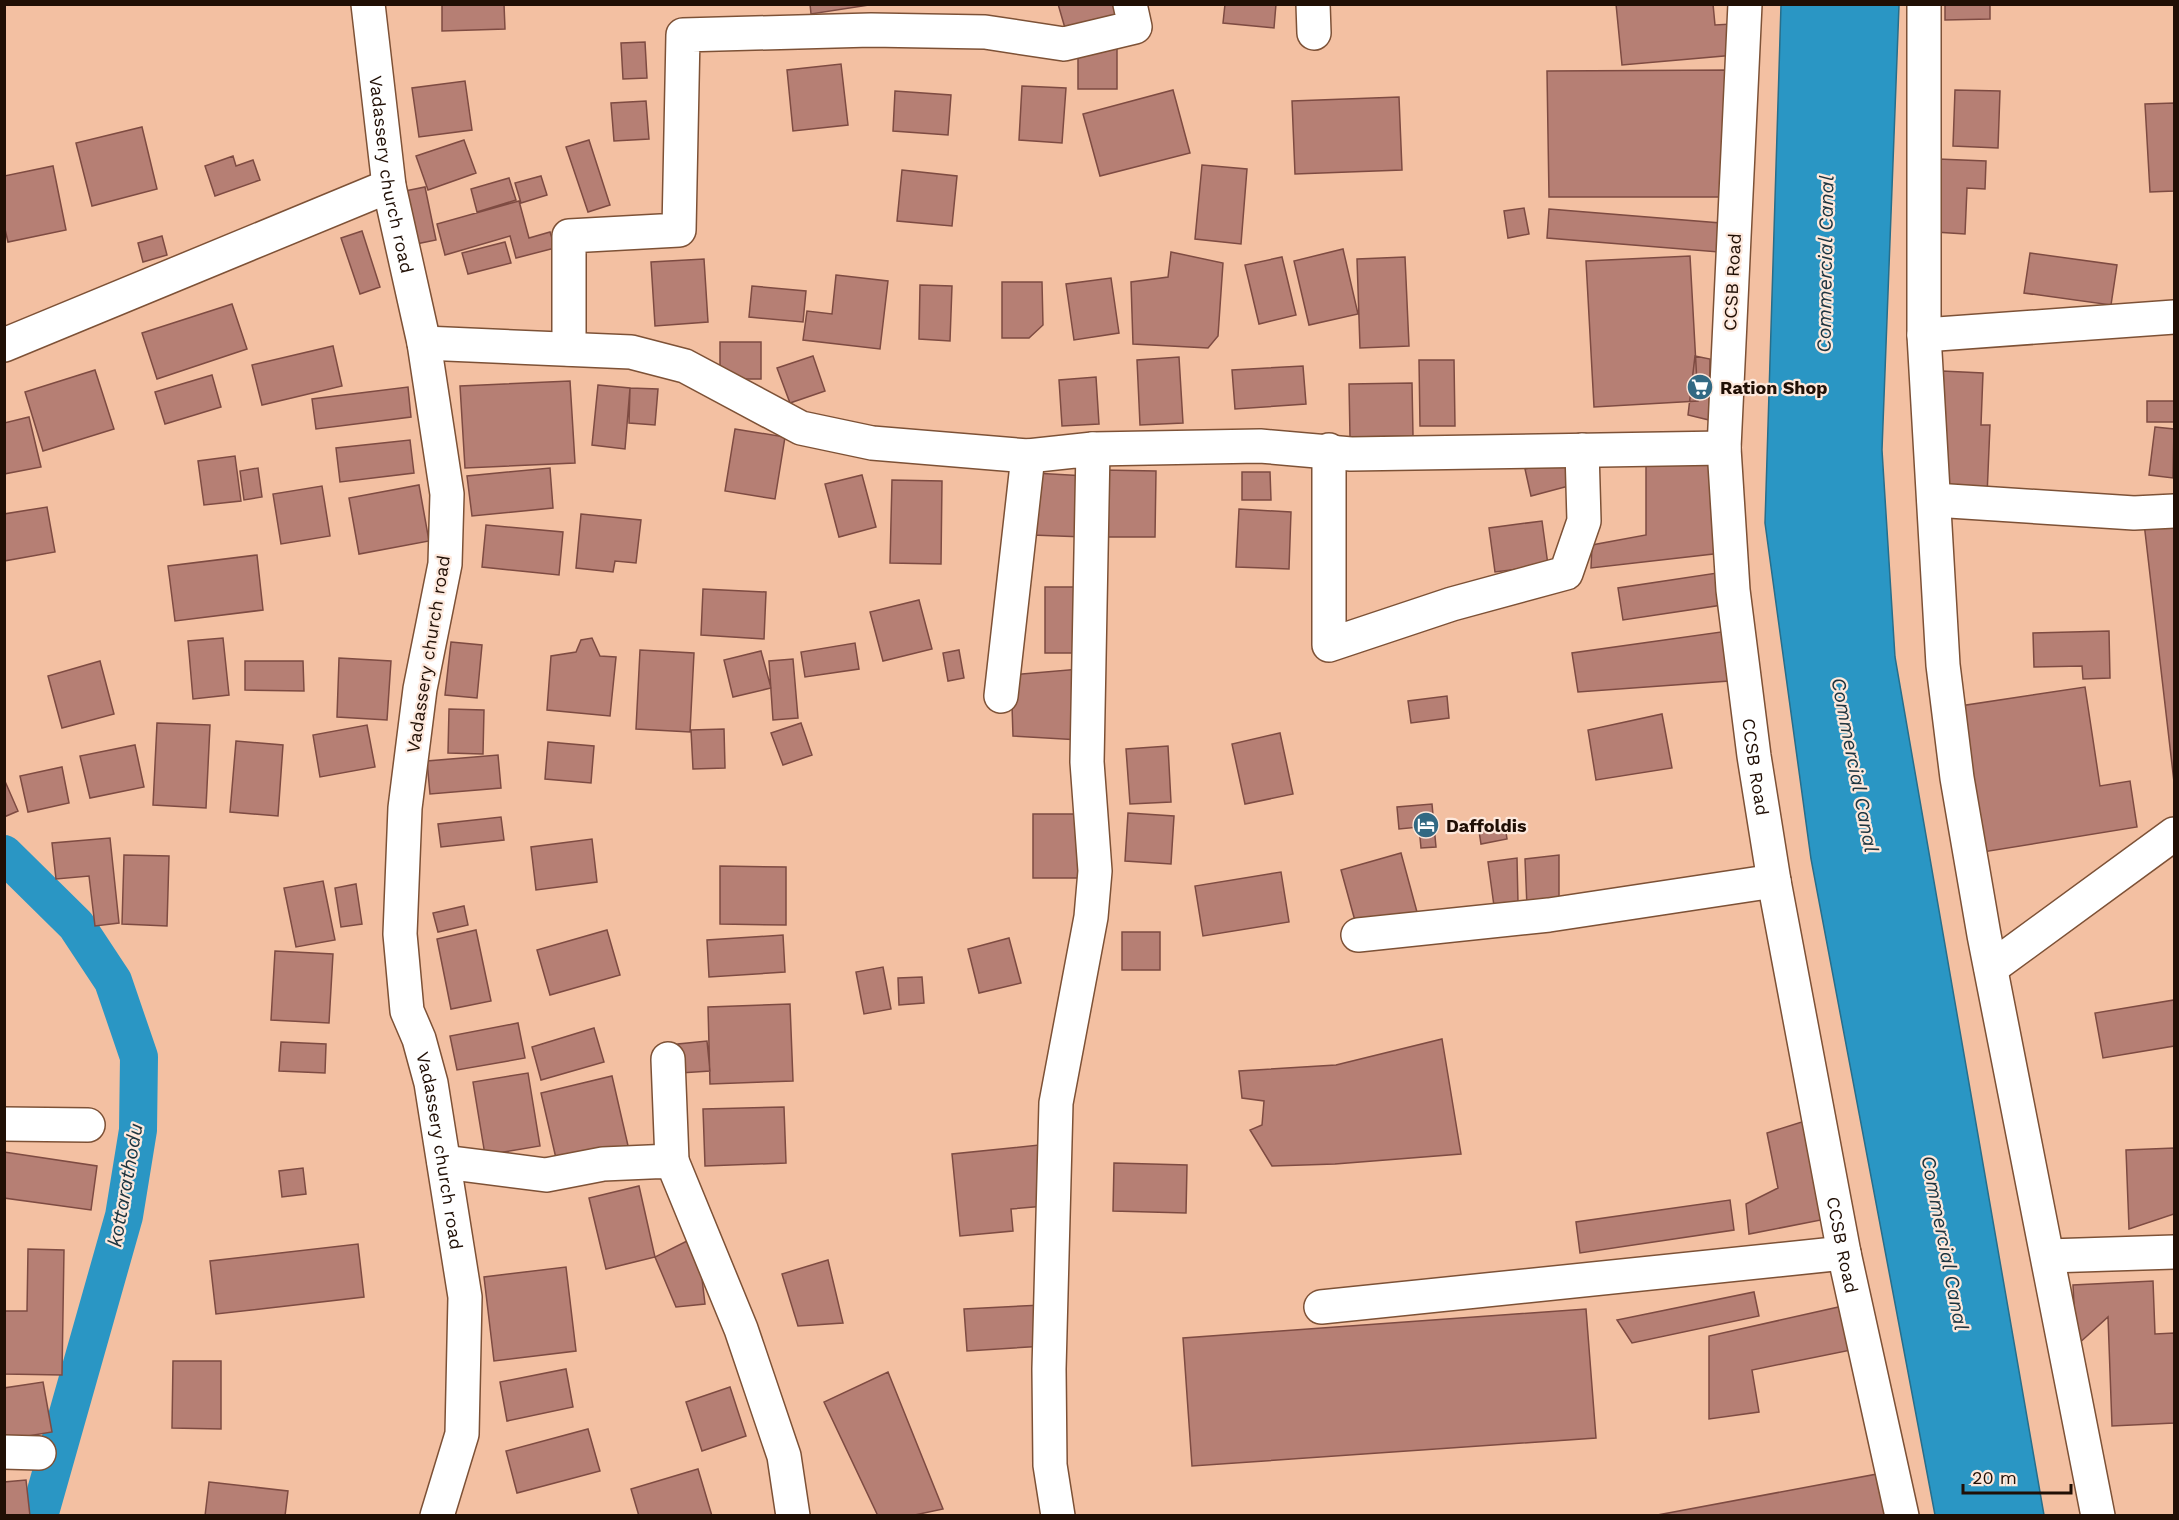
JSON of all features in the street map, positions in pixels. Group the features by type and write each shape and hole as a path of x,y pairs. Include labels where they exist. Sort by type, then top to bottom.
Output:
{"street":[{"name":"Vadassery church road","path":"368,4 389,186 424,343 447,494 446,564 420,689 408,784 400,934 407,1011 419,1039 431,1083 465,1297 462,1434 437,1515"},
{"path":"569,349 569,237 679,230 683,35 871,30 985,32 1064,44 1135,27 1130,4"},
{"name":"CCSB Road","path":"1745,4 1724,448 1733,590 1754,756 1774,881 1844,1253 1902,1515"},
{"path":"1924,4 1924,335 1943,665 1956,766 1991,968 2098,1515"},
{"path":"4,345 389,186"},
{"path":"1924,335 2175,317"},
{"path":"424,343 631,352 685,366 801,428 873,443 1028,456 1093,449 1260,446 1329,450 1351,454 1724,448"},
{"path":"1058,1515 1050,1466 1049,1369 1056,1103 1091,917 1095,871 1087,762 1093,449"},
{"path":"1329,450 1329,645 1452,604 1566,573 1584,521 1582,450"},
{"path":"1001,696 1028,456"},
{"path":"1934,500 2134,513 2175,511"},
{"path":"1991,968 2175,834"},
{"path":"1358,935 1550,915 1774,881"},
{"path":"668,1059 672,1161 741,1329 784,1456 794,1515"},
{"path":"4,1124 88,1125"},
{"path":"444,1162 546,1175 603,1164 672,1161"},
{"path":"2048,1256 2175,1252"},
{"path":"1321,1307 1844,1253"},
{"path":"4,1452 39,1453"}],"water":[{"name":"Commercial Canal","path":"1781,5 1899,5 1882,450 1895,657 2044,1515 1935,1515 1811,859 1765,523"}],"building":[{"path":"442,4 504,4 505,29 442,31"},
{"path":"810,4 868,4 869,5 811,14"},
{"path":"1058,4 1126,4 1129,17 1067,35"},
{"path":"1225,4 1276,4 1274,28 1223,23"},
{"path":"1616,4 1713,4 1715,25 1732,24 1735,55 1622,65"},
{"path":"1945,4 1990,4 1990,19 1945,20"},
{"path":"645,42 647,78 623,79 621,43"},
{"path":"1078,46 1117,47 1117,89 1078,89"},
{"path":"841,64 848,125 793,131 787,70"},
{"path":"1732,70 1732,197 1549,197 1547,71"},
{"path":"465,81 472,130 419,137 412,88"},
{"path":"1022,86 1066,88 1062,143 1019,140"},
{"path":"1173,90 1190,153 1100,176 1083,114"},
{"path":"1955,90 2000,91 1998,148 1953,146"},
{"path":"895,91 951,95 948,135 893,131"},
{"path":"1399,97 1402,170 1295,174 1292,101"},
{"path":"646,101 649,139 614,141 611,103"},
{"path":"2174,103 2174,191 2150,192 2145,104"},
{"path":"142,127 157,189 92,206 76,143"},
{"path":"464,140 476,173 428,190 416,156"},
{"path":"589,140 610,205 588,212 566,147"},
{"path":"233,156 236,166 253,160 260,180 215,196 205,166"},
{"path":"1938,159 1986,161 1985,189 1967,188 1965,234 1935,232"},
{"path":"1202,165 1247,169 1241,244 1195,239"},
{"path":"53,166 66,230 8,242 4,225 4,176"},
{"path":"902,170 957,176 952,226 897,221"},
{"path":"541,176 547,195 521,203 515,183"},
{"path":"509,178 516,200 477,212 471,189"},
{"path":"425,187 436,240 411,245 400,192"},
{"path":"519,201 529,238 550,232 555,248 516,258 510,236 445,255 437,224"},
{"path":"1524,208 1529,234 1508,238 1504,211"},
{"path":"1549,209 1733,224 1731,253 1547,238"},
{"path":"362,231 380,287 360,294 341,238"},
{"path":"162,236 167,255 143,262 138,243"},
{"path":"505,242 511,263 468,274 462,253"},
{"path":"1343,249 1358,314 1309,325 1294,261"},
{"path":"1171,252 1223,263 1218,336 1208,348 1133,344 1131,282 1168,277"},
{"path":"2030,253 2117,265 2111,305 2024,293"},
{"path":"1690,256 1698,401 1594,407 1586,261"},
{"path":"1282,257 1296,315 1259,324 1245,265"},
{"path":"1405,257 1409,346 1360,348 1357,259"},
{"path":"704,259 708,322 655,326 651,262"},
{"path":"836,275 888,281 880,349 803,340 807,311 832,314"},
{"path":"1111,278 1119,333 1074,340 1066,284"},
{"path":"1002,282 1042,282 1043,325 1029,338 1002,338"},
{"path":"920,285 952,286 950,341 919,339"},
{"path":"752,286 806,291 803,322 749,317"},
{"path":"232,304 247,349 157,379 142,333"},
{"path":"720,342 761,342 761,379 720,379"},
{"path":"333,346 342,386 262,405 252,365"},
{"path":"813,356 825,391 790,403 777,368"},
{"name":"Ration Shop","path":"1695,356 1710,359 1709,420 1688,415"},
{"path":"1179,357 1183,423 1140,425 1137,360"},
{"path":"1419,360 1454,360 1455,426 1420,426"},
{"path":"1303,366 1306,404 1235,409 1232,370"},
{"path":"95,370 114,429 43,451 25,392"},
{"path":"1942,371 1983,373 1981,425 1990,425 1987,496 1939,494"},
{"path":"212,375 221,407 165,424 155,392"},
{"path":"1096,377 1099,424 1062,426 1059,380"},
{"path":"570,381 575,463 465,468 460,386"},
{"path":"1412,383 1413,436 1350,437 1349,384"},
{"path":"598,385 630,388 625,449 592,445"},
{"path":"408,387 411,417 316,429 312,399"},
{"path":"630,388 658,389 655,425 629,423"},
{"path":"2147,401 2174,401 2174,422 2147,422"},
{"path":"29,417 41,467 4,474 4,423"},
{"path":"2155,427 2174,429 2173,478 2149,475"},
{"path":"735,429 785,437 775,499 725,491"},
{"path":"410,440 414,473 340,482 336,448"},
{"path":"1721,451 1722,553 1591,568 1592,545 1646,535 1646,456"},
{"path":"235,456 241,501 204,505 198,461"},
{"path":"1574,457 1580,483 1531,496 1525,469"},
{"path":"258,468 262,497 244,500 240,471"},
{"path":"550,468 553,508 472,516 467,476"},
{"path":"1102,470 1156,471 1155,537 1102,537"},
{"path":"1242,472 1270,472 1271,500 1242,500"},
{"path":"1034,473 1086,476 1084,537 1032,535"},
{"path":"862,475 876,527 839,537 825,484"},
{"path":"892,480 942,481 941,564 890,563"},
{"path":"419,485 429,541 359,554 349,498"},
{"path":"322,486 330,536 281,544 273,494"},
{"path":"47,507 55,552 4,561 4,514"},
{"path":"1239,509 1291,512 1289,569 1236,567"},
{"path":"581,514 641,520 636,563 615,561 613,572 576,568"},
{"path":"2174,519 2174,782 2144,523"},
{"path":"1542,521 1548,565 1495,572 1489,528"},
{"path":"486,525 563,532 559,575 482,567"},
{"path":"257,555 263,610 175,621 168,566"},
{"path":"1717,573 1722,605 1623,620 1618,588"},
{"path":"1045,587 1088,587 1088,653 1045,653"},
{"path":"703,589 766,592 764,639 701,635"},
{"path":"919,600 932,649 883,661 870,612"},
{"path":"1728,631 1729,681 1578,692 1572,653"},
{"path":"2109,631 2110,678 2083,679 2082,666 2034,667 2033,633"},
{"path":"223,638 229,695 193,699 188,641"},
{"path":"592,638 600,656 616,657 610,716 547,710 551,656 576,652 581,640"},
{"path":"451,642 482,645 477,698 445,695"},
{"path":"855,643 859,669 805,677 801,652"},
{"path":"640,650 694,653 690,732 636,729"},
{"path":"959,650 964,678 948,681 943,653"},
{"path":"761,651 771,688 733,697 724,660"},
{"path":"339,658 391,661 387,720 337,717"},
{"path":"793,659 798,718 773,720 769,661"},
{"path":"100,661 114,714 62,728 48,676"},
{"path":"245,661 303,661 304,691 245,690"},
{"path":"1080,669 1080,740 1013,736 1011,675"},
{"path":"2085,687 2100,786 2130,781 2137,827 1983,852 1960,706"},
{"path":"1447,696 1449,718 1411,723 1408,701"},
{"path":"449,709 484,710 483,754 448,753"},
{"path":"1662,714 1672,768 1596,780 1588,730"},
{"path":"157,723 210,725 206,808 153,805"},
{"path":"801,723 812,755 783,765 771,733"},
{"path":"367,725 375,767 320,777 313,735"},
{"path":"724,729 725,768 693,769 691,730"},
{"path":"1280,733 1293,794 1245,804 1232,744"},
{"path":"236,741 283,745 278,816 230,812"},
{"path":"548,742 594,746 591,783 545,779"},
{"path":"135,745 144,787 90,798 80,756"},
{"path":"1168,746 1171,802 1130,804 1126,749"},
{"path":"498,755 501,788 430,794 427,761"},
{"path":"62,767 69,803 28,812 20,776"},
{"path":"4,779 18,811 4,817"},
{"path":"1432,804 1436,847 1421,848 1419,827 1399,829 1397,807"},
{"path":"1128,813 1174,816 1171,864 1125,861"},
{"path":"1033,814 1084,814 1084,878 1033,878"},
{"path":"501,817 504,840 441,847 438,824"},
{"path":"1505,826 1507,839 1481,844 1479,831"},
{"path":"110,838 119,923 95,926 89,876 56,879 52,843"},
{"path":"592,839 597,882 536,890 531,847"},
{"path":"1401,853 1417,912 1357,928 1341,870"},
{"path":"124,855 169,856 167,926 122,924"},
{"path":"1559,855 1559,903 1527,907 1525,859"},
{"path":"1517,858 1518,902 1494,906 1488,862"},
{"path":"720,866 786,867 786,925 720,924"},
{"path":"1281,872 1289,922 1203,936 1195,886"},
{"path":"323,881 335,940 296,947 284,888"},
{"path":"356,884 362,924 341,927 335,888"},
{"path":"464,906 468,925 438,932 433,913"},
{"path":"476,930 491,1001 451,1009 437,939"},
{"path":"607,930 620,975 550,995 537,950"},
{"path":"1122,932 1160,932 1160,970 1122,970"},
{"path":"783,935 785,972 709,977 707,940"},
{"path":"1009,938 1021,983 979,993 968,949"},
{"path":"275,951 333,954 329,1023 271,1020"},
{"path":"883,967 891,1009 864,1014 856,972"},
{"path":"922,977 924,1003 899,1005 898,978"},
{"path":"2174,1000 2174,1046 2103,1058 2095,1013"},
{"path":"790,1004 793,1081 710,1084 708,1007"},
{"path":"518,1023 525,1058 457,1070 450,1036"},
{"path":"594,1028 604,1062 541,1080 532,1047"},
{"path":"1442,1039 1461,1154 1335,1164 1272,1166 1250,1130 1262,1125 1264,1101 1242,1098 1239,1071 1336,1065"},
{"path":"707,1041 710,1071 680,1073 678,1044"},
{"path":"281,1042 326,1044 325,1073 279,1071"},
{"path":"528,1073 540,1146 485,1155 473,1082"},
{"path":"612,1076 629,1150 558,1167 541,1093"},
{"path":"784,1107 786,1163 705,1166 703,1109"},
{"path":"1805,1121 1821,1220 1749,1234 1746,1204 1778,1188 1767,1133"},
{"path":"1039,1145 1045,1206 1011,1209 1013,1231 960,1236 952,1154"},
{"path":"2174,1148 2174,1214 2129,1229 2126,1150"},
{"path":"4,1152 97,1166 91,1210 4,1198"},
{"path":"1114,1163 1187,1165 1186,1213 1113,1211"},
{"path":"303,1168 306,1194 282,1197 279,1171"},
{"path":"639,1186 655,1257 606,1269 589,1198"},
{"path":"1730,1200 1734,1230 1580,1253 1576,1222"},
{"path":"697,1236 705,1304 676,1307 655,1257"},
{"path":"358,1244 364,1297 216,1314 210,1261"},
{"path":"28,1249 64,1250 62,1375 4,1374 4,1311 27,1311"},
{"path":"828,1260 843,1323 798,1326 782,1274"},
{"path":"566,1267 576,1351 494,1361 484,1277"},
{"path":"2153,1281 2155,1334 2174,1333 2174,1423 2112,1426 2108,1317 2076,1346 2073,1285"},
{"path":"1754,1292 1759,1316 1632,1343 1617,1320"},
{"path":"1852,1304 1861,1348 1752,1370 1759,1412 1709,1419 1709,1336"},
{"path":"1042,1305 1045,1346 967,1351 964,1309"},
{"path":"1586,1309 1596,1438 1192,1466 1183,1338"},
{"path":"173,1361 221,1361 221,1429 172,1428"},
{"path":"566,1369 573,1407 507,1421 500,1382"},
{"path":"888,1372 943,1509 910,1516 878,1516 824,1402"},
{"path":"43,1382 52,1432 4,1440 4,1388"},
{"path":"730,1387 746,1436 702,1451 686,1402"},
{"path":"588,1429 600,1471 517,1493 506,1451"},
{"path":"698,1469 712,1516 639,1516 631,1489"},
{"path":"1888,1472 1896,1516 1652,1516"},
{"path":"26,1480 30,1516 4,1516 4,1482"},
{"path":"209,1482 288,1491 285,1516 205,1516"}],"waterway":[{"name":"kottarathodu","path":"4,854 76,925 113,981 139,1057 138,1130 124,1216 39,1516"}],"place":[{"name":"Ration Shop","path":"1700,387"},
{"name":"Daffoldis","path":"1426,825"}]}
